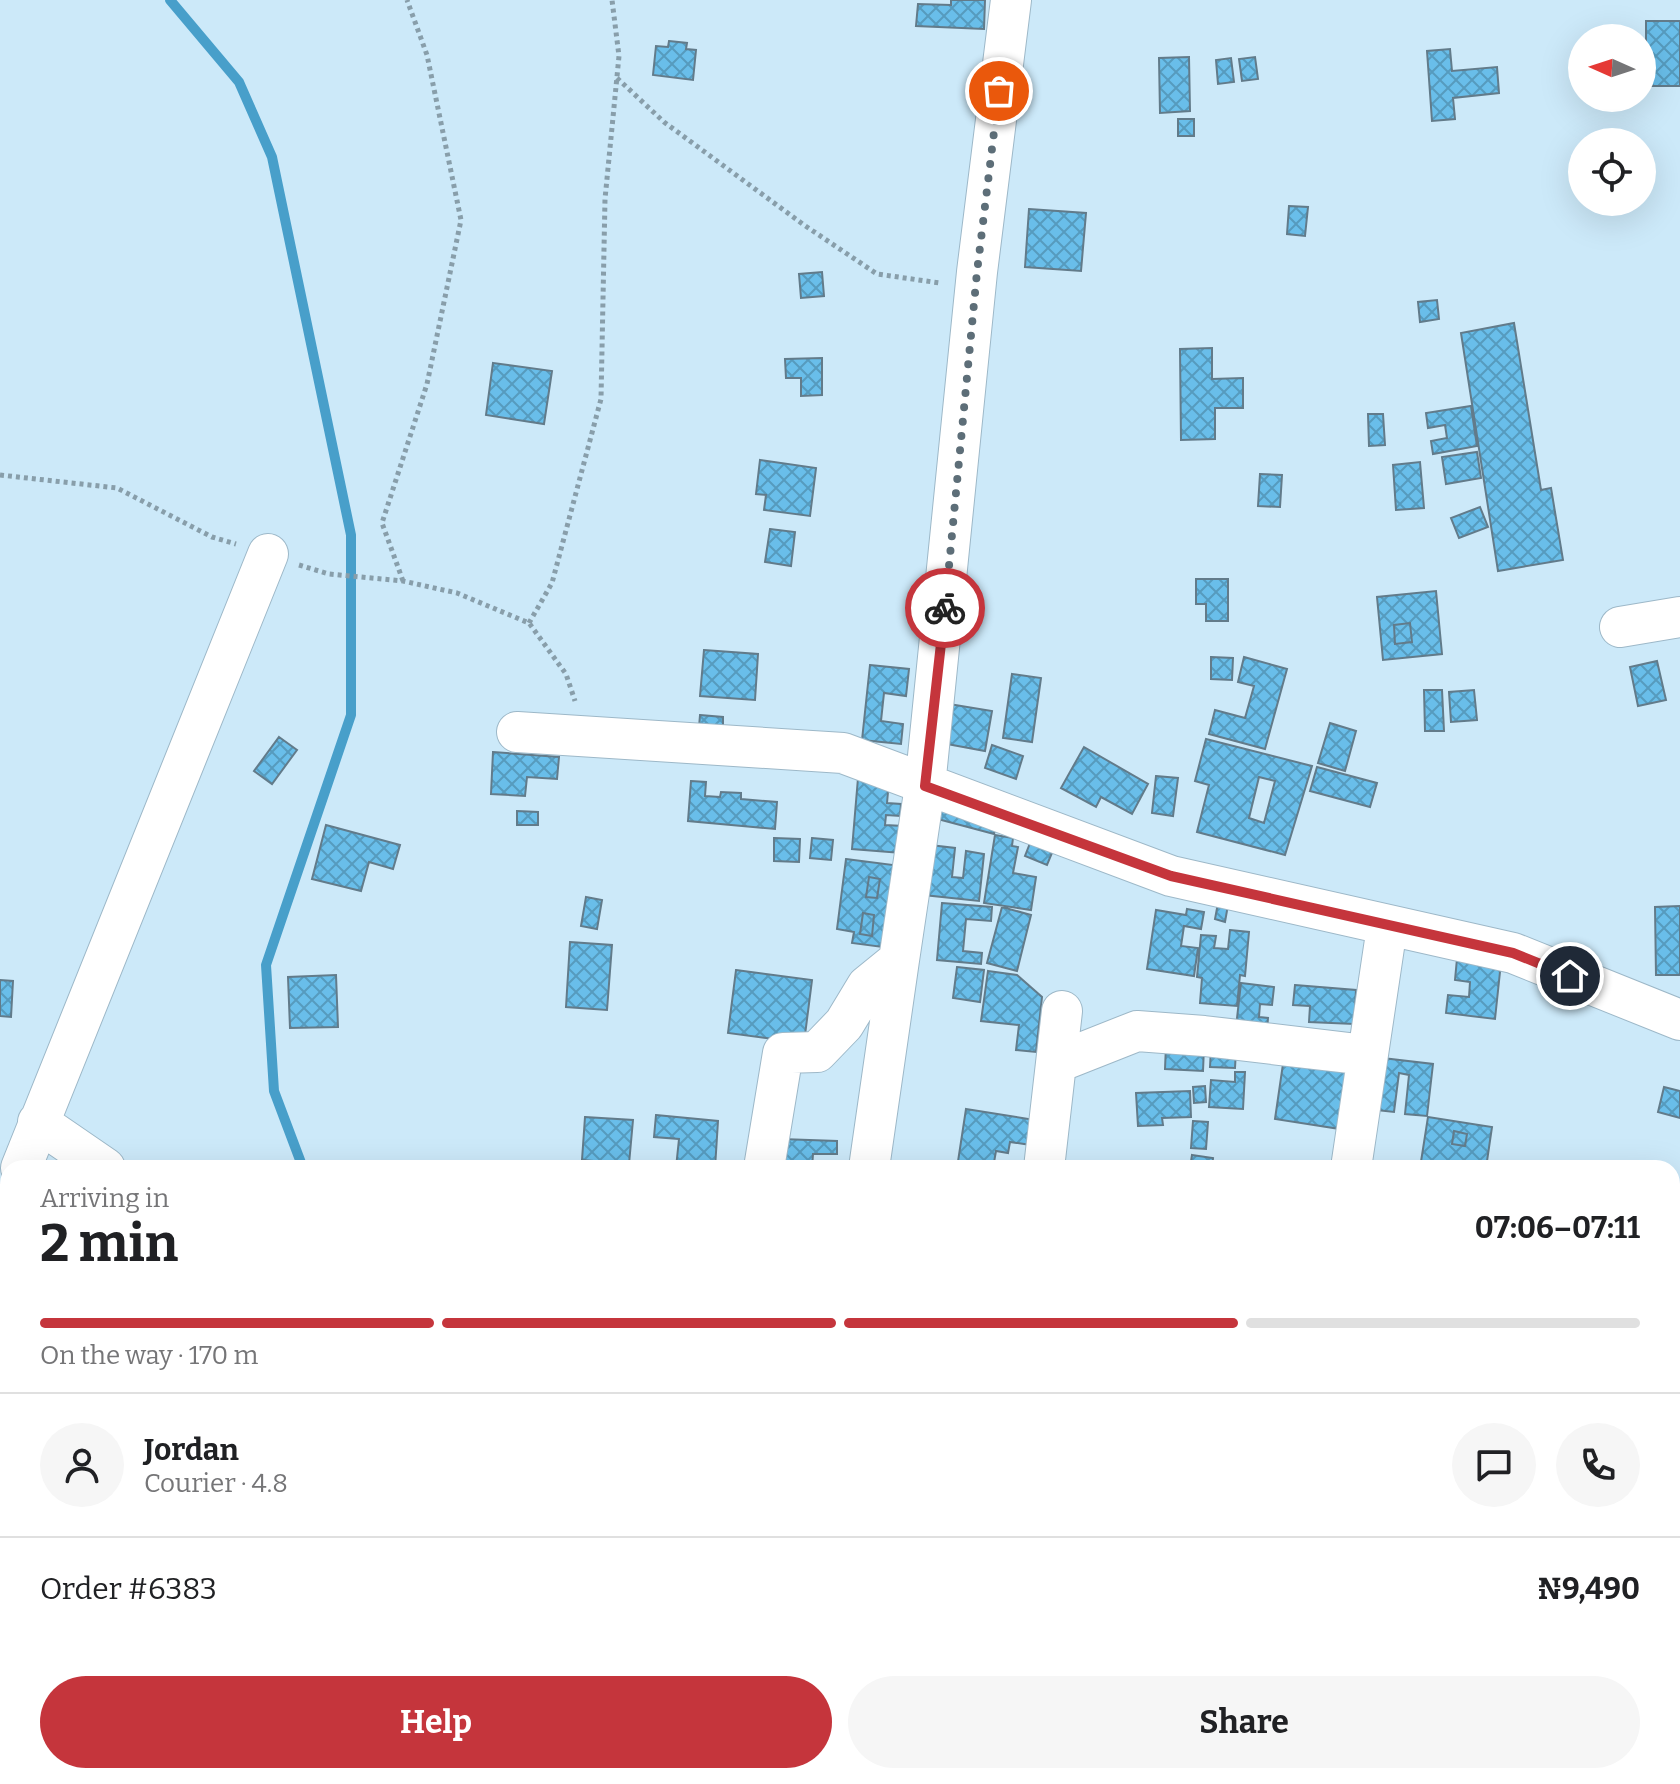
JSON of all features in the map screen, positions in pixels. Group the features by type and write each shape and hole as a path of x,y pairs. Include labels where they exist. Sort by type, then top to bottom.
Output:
{"street":[{"path":"870,1160 925,786 975,288 1011,0"},
{"path":"24,1160 268,554"},
{"path":"1620,627 1680,617"},
{"path":"517,732 843,753 1171,876 1513,953 1680,1020"},
{"path":"1352,1160 1387,927"},
{"path":"765,1160 783,1053 817,1052 844,1024 867,986 899,960"},
{"path":"1045,1160 1062,1011"},
{"path":"1056,1063 1137,1031 1366,1055"},
{"path":"38,1122 93,1160"}],"path":[{"path":"403,581 382,523 427,384 461,220 427,55 407,0"},
{"path":"529,623 552,583 601,399 605,199 619,56 612,0"},
{"path":"616,77 664,122 804,225 877,274 975,288"},
{"path":"0,475 117,488 212,537 268,554"},
{"path":"329,574 403,581 457,593 529,623 566,674 588,738"}],"building":[{"path":"951,0 985,0 984,29 916,26 918,4 951,5"},
{"path":"1646,21 1680,21 1680,86 1656,86 1656,24 1646,24"},
{"path":"669,41 687,43 686,49 696,50 693,80 653,75 656,46 668,47"},
{"path":"1450,49 1452,71 1497,67 1499,93 1453,98 1455,119 1432,121 1427,51"},
{"path":"1189,57 1190,111 1160,113 1159,58"},
{"path":"1255,57 1258,79 1242,81 1239,59"},
{"path":"1231,58 1234,82 1218,84 1216,60"},
{"path":"1178,119 1194,119 1194,136 1178,136"},
{"path":"1289,206 1308,207 1305,236 1287,234"},
{"path":"1029,209 1086,213 1081,271 1025,267"},
{"path":"822,272 824,296 801,298 799,274"},
{"path":"1437,300 1439,319 1420,322 1418,302"},
{"path":"1514,323 1541,490 1551,488 1563,560 1498,571 1461,333"},
{"path":"1212,348 1212,379 1243,378 1243,408 1215,408 1215,439 1181,440 1180,349"},
{"path":"822,358 822,395 801,396 801,378 786,378 785,359"},
{"path":"493,363 552,371 544,424 486,415"},
{"path":"1471,406 1477,446 1433,454 1431,441 1447,438 1445,425 1428,428 1426,413"},
{"path":"1368,414 1383,414 1385,445 1369,446"},
{"path":"1477,452 1481,478 1446,484 1442,457"},
{"path":"760,460 816,468 810,516 764,510 766,495 756,494"},
{"path":"1420,462 1424,508 1396,510 1393,465"},
{"path":"1260,474 1282,475 1280,507 1258,506"},
{"path":"1480,507 1488,527 1459,538 1451,518"},
{"path":"770,529 795,532 791,566 765,562"},
{"path":"1196,579 1228,579 1228,621 1206,621 1206,604 1196,604"},
{"path":"1436,591 1442,654 1383,660 1377,597","holes":["1410,623 1412,642 1395,644 1394,625"]},
{"path":"1410,623 1412,642 1395,644 1394,625"},
{"path":"704,650 758,654 755,700 700,696"},
{"path":"1211,657 1233,658 1232,680 1211,679"},
{"path":"1244,657 1287,669 1265,749 1209,734 1215,710 1245,718 1254,686 1238,682"},
{"path":"1657,661 1666,700 1638,706 1630,667"},
{"path":"870,665 909,669 906,696 884,693 881,721 903,724 901,744 862,740"},
{"path":"1012,674 1041,678 1032,742 1003,738"},
{"path":"1424,690 1442,690 1444,731 1425,731"},
{"path":"1474,690 1477,720 1451,722 1449,692"},
{"path":"943,703 992,711 985,751 936,742"},
{"path":"700,715 723,717 723,729 699,727"},
{"path":"1330,723 1356,731 1345,771 1318,763"},
{"path":"279,737 297,750 272,784 254,771"},
{"path":"1206,739 1312,766 1285,855 1197,832 1209,785 1195,781","holes":["1259,777 1275,781 1264,823 1249,818"]},
{"path":"992,745 1023,756 1016,779 985,768"},
{"path":"1084,747 1148,784 1132,814 1101,797 1096,807 1061,788"},
{"path":"493,752 559,757 557,779 527,777 525,796 491,794"},
{"path":"1317,767 1377,783 1370,807 1310,791"},
{"path":"1156,776 1178,778 1173,816 1152,813"},
{"path":"858,778 889,781 887,803 901,804 900,816 886,815 885,825 903,826 901,853 852,849"},
{"path":"691,781 706,782 705,796 720,797 721,792 741,793 741,799 777,802 775,829 688,821"},
{"path":"941,790 1001,807 994,834 934,818"},
{"path":"517,811 538,812 538,825 517,825"},
{"path":"326,825 400,845 393,869 369,862 361,891 312,879"},
{"path":"1061,831 1047,865 1025,856 1032,838"},
{"path":"995,835 1013,838 1012,846 1018,847 1013,873 1036,877 1031,910 984,903"},
{"path":"774,838 800,839 799,862 774,861"},
{"path":"812,838 833,840 831,860 810,858"},
{"path":"930,845 955,848 952,877 963,878 966,851 984,854 979,901 924,895"},
{"path":"846,859 901,866 890,948 852,943 854,932 837,929","holes":["869,877 880,879 877,898 866,897","863,913 874,915 872,936 860,934"]},
{"path":"869,877 880,879 877,898 866,897"},
{"path":"586,897 602,900 597,929 581,926"},
{"path":"942,903 992,907 991,921 966,919 963,951 982,953 981,964 937,960"},
{"path":"1218,903 1228,905 1225,922 1215,919"},
{"path":"1680,906 1680,975 1656,975 1655,907"},
{"path":"1002,907 1031,915 1017,971 987,963"},
{"path":"1187,909 1204,912 1201,929 1184,926 1181,946 1198,948 1194,976 1147,969 1156,910 1186,915"},
{"path":"863,913 874,915 872,936 860,934"},
{"path":"1230,930 1249,932 1245,976 1240,975 1237,1006 1200,1003 1202,978 1197,977 1201,935 1216,936 1214,948 1228,949"},
{"path":"570,942 612,945 607,1010 566,1007"},
{"path":"1458,948 1502,953 1495,1019 1446,1013 1448,995 1469,997 1470,982 1455,980"},
{"path":"957,967 984,970 980,1002 953,998"},
{"path":"736,970 812,980 804,1043 728,1033"},
{"path":"988,971 1017,975 1042,997 1036,1052 1016,1050 1019,1025 981,1021"},
{"path":"336,975 338,1027 290,1028 288,977"},
{"path":"0,980 13,981 11,1017 0,1016"},
{"path":"1241,983 1274,987 1272,1005 1260,1004 1259,1017 1268,1018 1267,1031 1236,1027"},
{"path":"1295,985 1356,990 1354,1024 1309,1022 1310,1006 1293,1005"},
{"path":"1166,1045 1204,1047 1203,1071 1165,1069"},
{"path":"1211,1048 1236,1050 1235,1068 1210,1067"},
{"path":"1284,1057 1350,1066 1340,1129 1275,1119"},
{"path":"1374,1057 1433,1064 1427,1116 1405,1114 1409,1075 1399,1073 1394,1112 1368,1109"},
{"path":"1235,1072 1245,1072 1243,1109 1209,1107 1211,1080 1235,1082"},
{"path":"1205,1086 1206,1102 1194,1103 1193,1087"},
{"path":"1664,1087 1680,1091 1680,1118 1658,1112"},
{"path":"1190,1091 1191,1117 1162,1118 1163,1125 1138,1126 1136,1093"},
{"path":"966,1109 1035,1120 1031,1145 1010,1142 1008,1153 996,1151 994,1160 958,1160"},
{"path":"656,1115 718,1121 716,1160 677,1160 679,1139 654,1137"},
{"path":"585,1117 633,1120 629,1160 582,1160"},
{"path":"1428,1117 1492,1127 1487,1160 1421,1160","holes":["1454,1131 1467,1134 1465,1146 1452,1144"]},
{"path":"1193,1121 1208,1122 1206,1149 1191,1148"},
{"path":"1454,1131 1467,1134 1465,1146 1452,1144"},
{"path":"781,1139 837,1141 837,1154 813,1154 813,1160 780,1160"},
{"path":"1192,1155 1213,1158 1213,1160 1191,1160"}],"waterway":[{"path":"170,0 239,82 272,157 351,535 351,715 266,965 274,1091 300,1160"}],"way so far":[{"path":"945,608 977,272 999,91"}],"route":[{"path":"945,608 925,786 1171,876 1256,898 1513,953 1570,976"}]}
